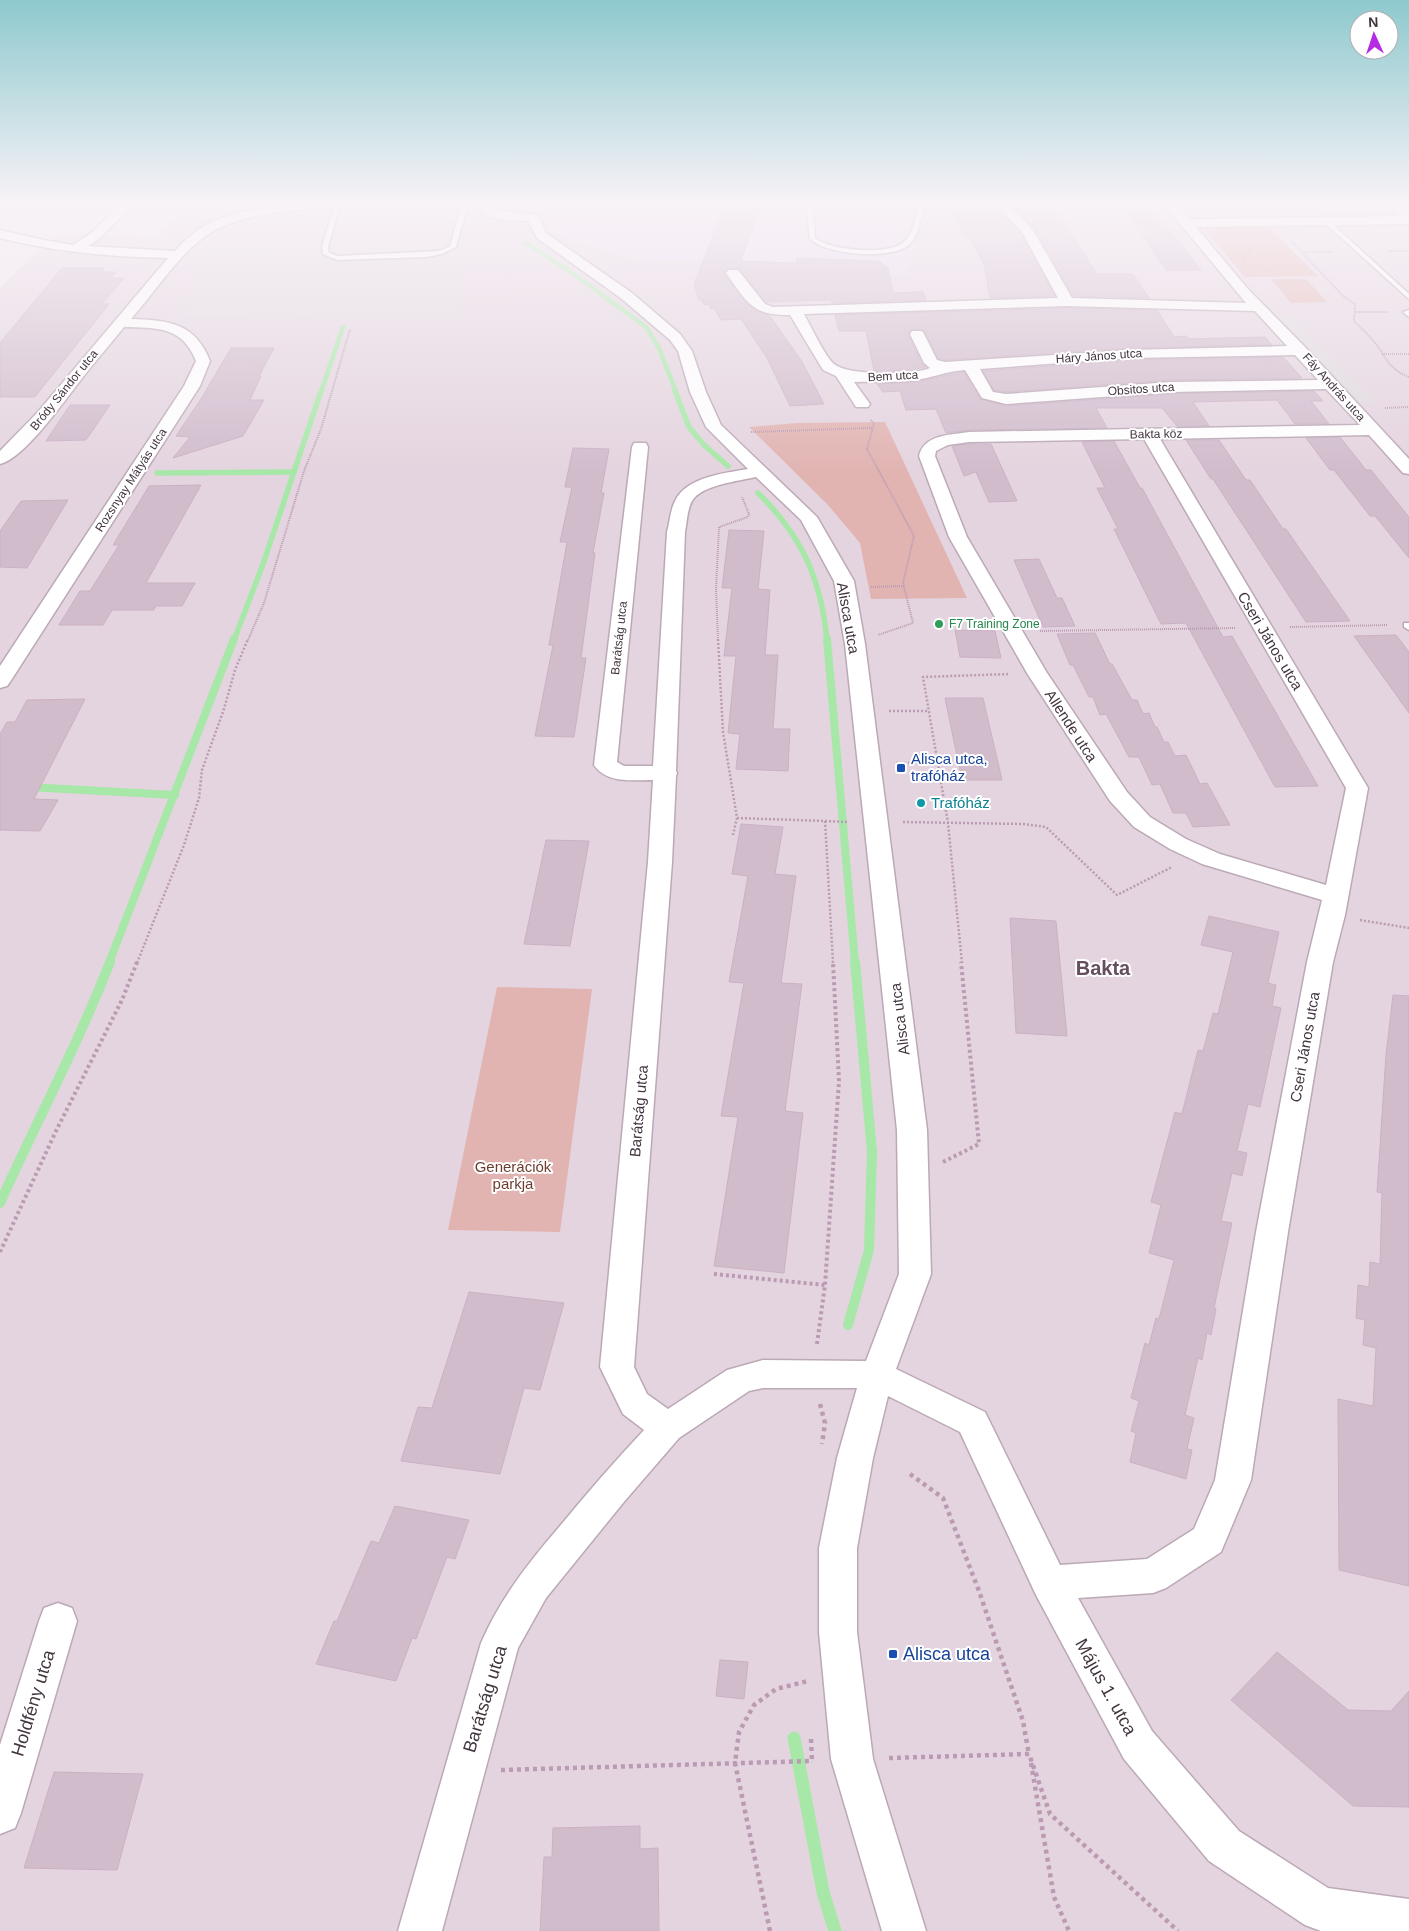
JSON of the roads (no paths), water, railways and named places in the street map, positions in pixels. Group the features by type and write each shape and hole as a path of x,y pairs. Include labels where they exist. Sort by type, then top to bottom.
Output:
{"street":[{"name":"Bródy Sándor utca","path":"0,459 34,429 80,369 148,291"},
{"name":"Alisca utca","path":"620,291 675,337 685,352 698,392 714,427 749,474 808,516 844,581 854,644 867,763 865,822 891,945 912,1130 914,1274 877,1376 855,1458 838,1548 838,1632 841,1674 852,1759 904,1931"},
{"path":"747,291 760,307 772,311 1067,302 1258,307"},
{"path":"1061,291 1067,302"},
{"name":"Fáy András utca","path":"1243,291 1300,350 1409,469"},
{"name":"Bem utca","path":"794,310 828,367 854,378 914,376 931,373 944,367"},
{"name":"Rozsnyay Mátyás utca","path":"0,682 186,395 203,361 199,347 185,332 142,323 120,323"},
{"path":"917,334 931,363 944,367"},
{"name":"Háry János utca","path":"944,367 1130,354 1300,350"},
{"name":"Obsitos utca","path":"970,365 987,395 1006,400 1170,387 1331,384"},
{"name":"Bem utca","path":"841,373 862,404"},
{"name":"Bakta köz","path":"941,442 970,437 1373,430"},
{"name":"Cseri János utca","path":"1049,1583 1153,1576 1208,1540 1233,1480 1272,1232 1320,962 1334,905 1357,788 1149,434"},
{"name":"Allende utca","path":"941,442 931,446 927,451 927,456 958,537 1037,673 1107,781 1142,822 1178,844 1211,859 1334,905"},
{"name":"Barátság utca","path":"640,447 605,765 620,773 666,773"},
{"name":"Barátság utca","path":"667,1428 635,1404 617,1367 622,1289 650,995 666,773 676,532 684,499 694,490 713,482 749,474"},
{"name":"Barátság utca","path":"420,1931 500,1643 533,1586 610,1492 667,1428 738,1380 762,1374 841,1373 877,1376"},
{"name":"Május 1. utca","path":"877,1376 973,1422 1049,1583 1138,1745 1224,1846 1321,1909 1409,1922"},
{"name":"Holdfény utca","path":"0,1813 58,1621"}],"waterway":[{"path":"597,291 646,327 659,348 676,392"},
{"path":"321,392 343,327"},
{"path":"294,472 321,391"},
{"path":"675,391 689,427 704,445 728,466"},
{"path":"157,473 294,472"},
{"path":"234,640 263,564 294,472"},
{"path":"758,493 773,509 798,542 807,560 820,597 827,640"},
{"path":"174,795 234,639"},
{"path":"827,639 855,963"},
{"path":"28,787 174,795"},
{"path":"109,963 174,795"},
{"path":"0,1203 71,1053 110,962"},
{"path":"848,1325 869,1250 872,1152 855,962"},
{"path":"794,1738 823,1892 835,1931"}],"place":[{"name":"F7 Training Zone","path":"939,624"},
{"name":"Alisca utca, trafóház","path":"901,768"},
{"name":"Trafóház","path":"921,803"},
{"name":"Alisca utca","path":"893,1654"}],"district":[{"name":"Bakta","path":"1103,968"}],"park label":[{"name":"Generációk parkja","path":"513,1176"}]}
